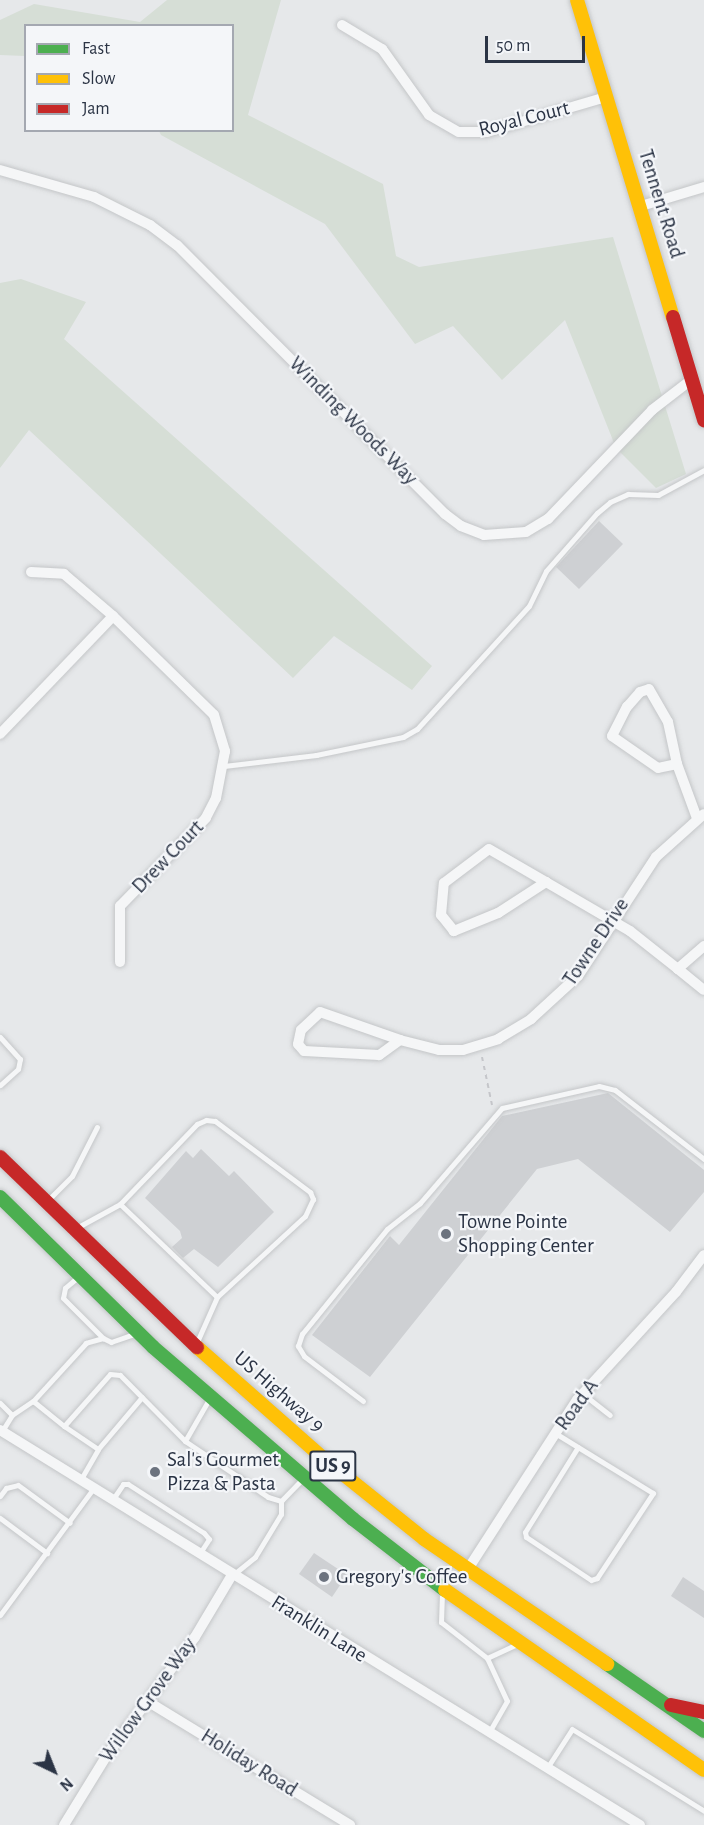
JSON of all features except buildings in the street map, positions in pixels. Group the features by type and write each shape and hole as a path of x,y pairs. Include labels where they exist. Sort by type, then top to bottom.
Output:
{"main road":[{"name":"Tennent Road","path":"577,0 704,420"},
{"name":"US Highway 9","path":"0,1157 196,1347 339,1471 468,1569 704,1731"},
{"name":"US 9","path":"0,1197 138,1333 302,1478 442,1588 704,1770"},
{"path":"661,1702 704,1712"}],"street":[{"name":"Royal Court","path":"342,25 382,48 429,115 459,132 486,132 606,97"},
{"name":"Winding Woods Way","path":"0,170 94,197 134,215 177,245 445,514 461,526 484,535 518,534 548,519 652,410 691,380"},
{"path":"641,206 704,187"},
{"name":"Drew Court","path":"31,572 64,574 113,616 213,715 225,751 224,766 216,798 206,818 120,906 120,962"},
{"path":"0,734 113,616"},
{"path":"676,764 658,768 612,736 627,706 645,690 649,689 668,722 676,764 700,816"},
{"name":"Towne Drive","path":"400,1040 379,1055 304,1050 298,1044 301,1029 320,1012 400,1040 439,1050 480,1046 515,1029 563,991 589,961 656,857 700,816"},
{"path":"546,882 498,913 454,931 443,921 444,883 489,849 546,882 613,921 704,990"},
{"path":"678,969 704,946"},
{"name":"Road A","path":"468,1569 555,1433 583,1394 676,1292 704,1255"},
{"name":"Franklin Lane","path":"1,1430 199,1555 640,1825"},
{"name":"Willow Grove Way","path":"64,1825 106,1755 195,1636 232,1575"},
{"name":"Holiday Road","path":"147,1701 350,1825"}],"lane":[{"path":"224,766 316,754 403,737 417,729 529,606 546,571 603,507 628,494 657,495 704,470"},
{"path":"0,1037 20,1059 18,1069 0,1085"},
{"path":"363,1401 304,1356 298,1346 302,1334 387,1229 420,1203 494,1114 502,1108 599,1086 615,1090 704,1159"},
{"path":"73,1230 120,1204 197,1124 206,1120 215,1121 310,1192 313,1199 305,1216 217,1297 196,1347"},
{"path":"45,1202 72,1176 97,1127"},
{"path":"120,1204 217,1297"},
{"path":"79,1275 66,1288 63,1298 103,1338 111,1342 138,1333"},
{"path":"1,1430 12,1415 33,1401 86,1343 103,1338"},
{"path":"64,1426 110,1374 120,1375 185,1441 268,1497 281,1501"},
{"path":"583,1394 610,1415"},
{"path":"80,1480 98,1449 142,1397"},
{"path":"185,1441 209,1398"},
{"path":"33,1401 98,1449"},
{"path":"0,1403 12,1415"},
{"path":"555,1433 578,1447 652,1493 597,1578 591,1580 526,1537 525,1532 578,1447"},
{"path":"232,1575 255,1557 281,1514 281,1501 302,1478"},
{"path":"0,1496 11,1484 18,1485 70,1523"},
{"path":"112,1500 123,1484 128,1484 204,1533 209,1539 199,1555"},
{"path":"0,1615 93,1489"},
{"path":"0,1518 47,1553"},
{"path":"442,1588 441,1622 487,1658 507,1701 489,1733"},
{"path":"487,1658 519,1643"},
{"path":"548,1768 572,1729 704,1811"}],"path":[{"path":"480,1046 494,1114"}],"shaded area":[{"path":"167,0 281,0 248,115 383,184 396,256 419,267 613,237 686,474 656,488 616,448 565,320 502,380 453,326 415,344 325,224 161,135 160,132 234,132 234,24 24,24 24,56 0,55 0,20 34,4 140,22"},
{"path":"21,279 86,302 64,339 432,666 412,690 334,636 293,678 29,430 0,468 0,283"}],"traffic: fast":[{"path":"0,1197 153,1347 353,1519 445,1590"},
{"path":"607,1664 704,1731"}],"traffic: slow":[{"path":"577,0 673,317"},
{"path":"197,1347 323,1458 424,1539 607,1664"},
{"path":"445,1590 704,1770"}],"traffic: jam":[{"path":"673,317 704,420"},
{"path":"0,1157 197,1347"},
{"path":"671,1705 704,1712"}],"place":[{"name":"Towne Pointe Shopping Center","path":"446,1234"},
{"name":"Sal's Gourmet Pizza & Pasta","path":"155,1472"},
{"name":"Gregory's Coffee","path":"324,1577"}]}
